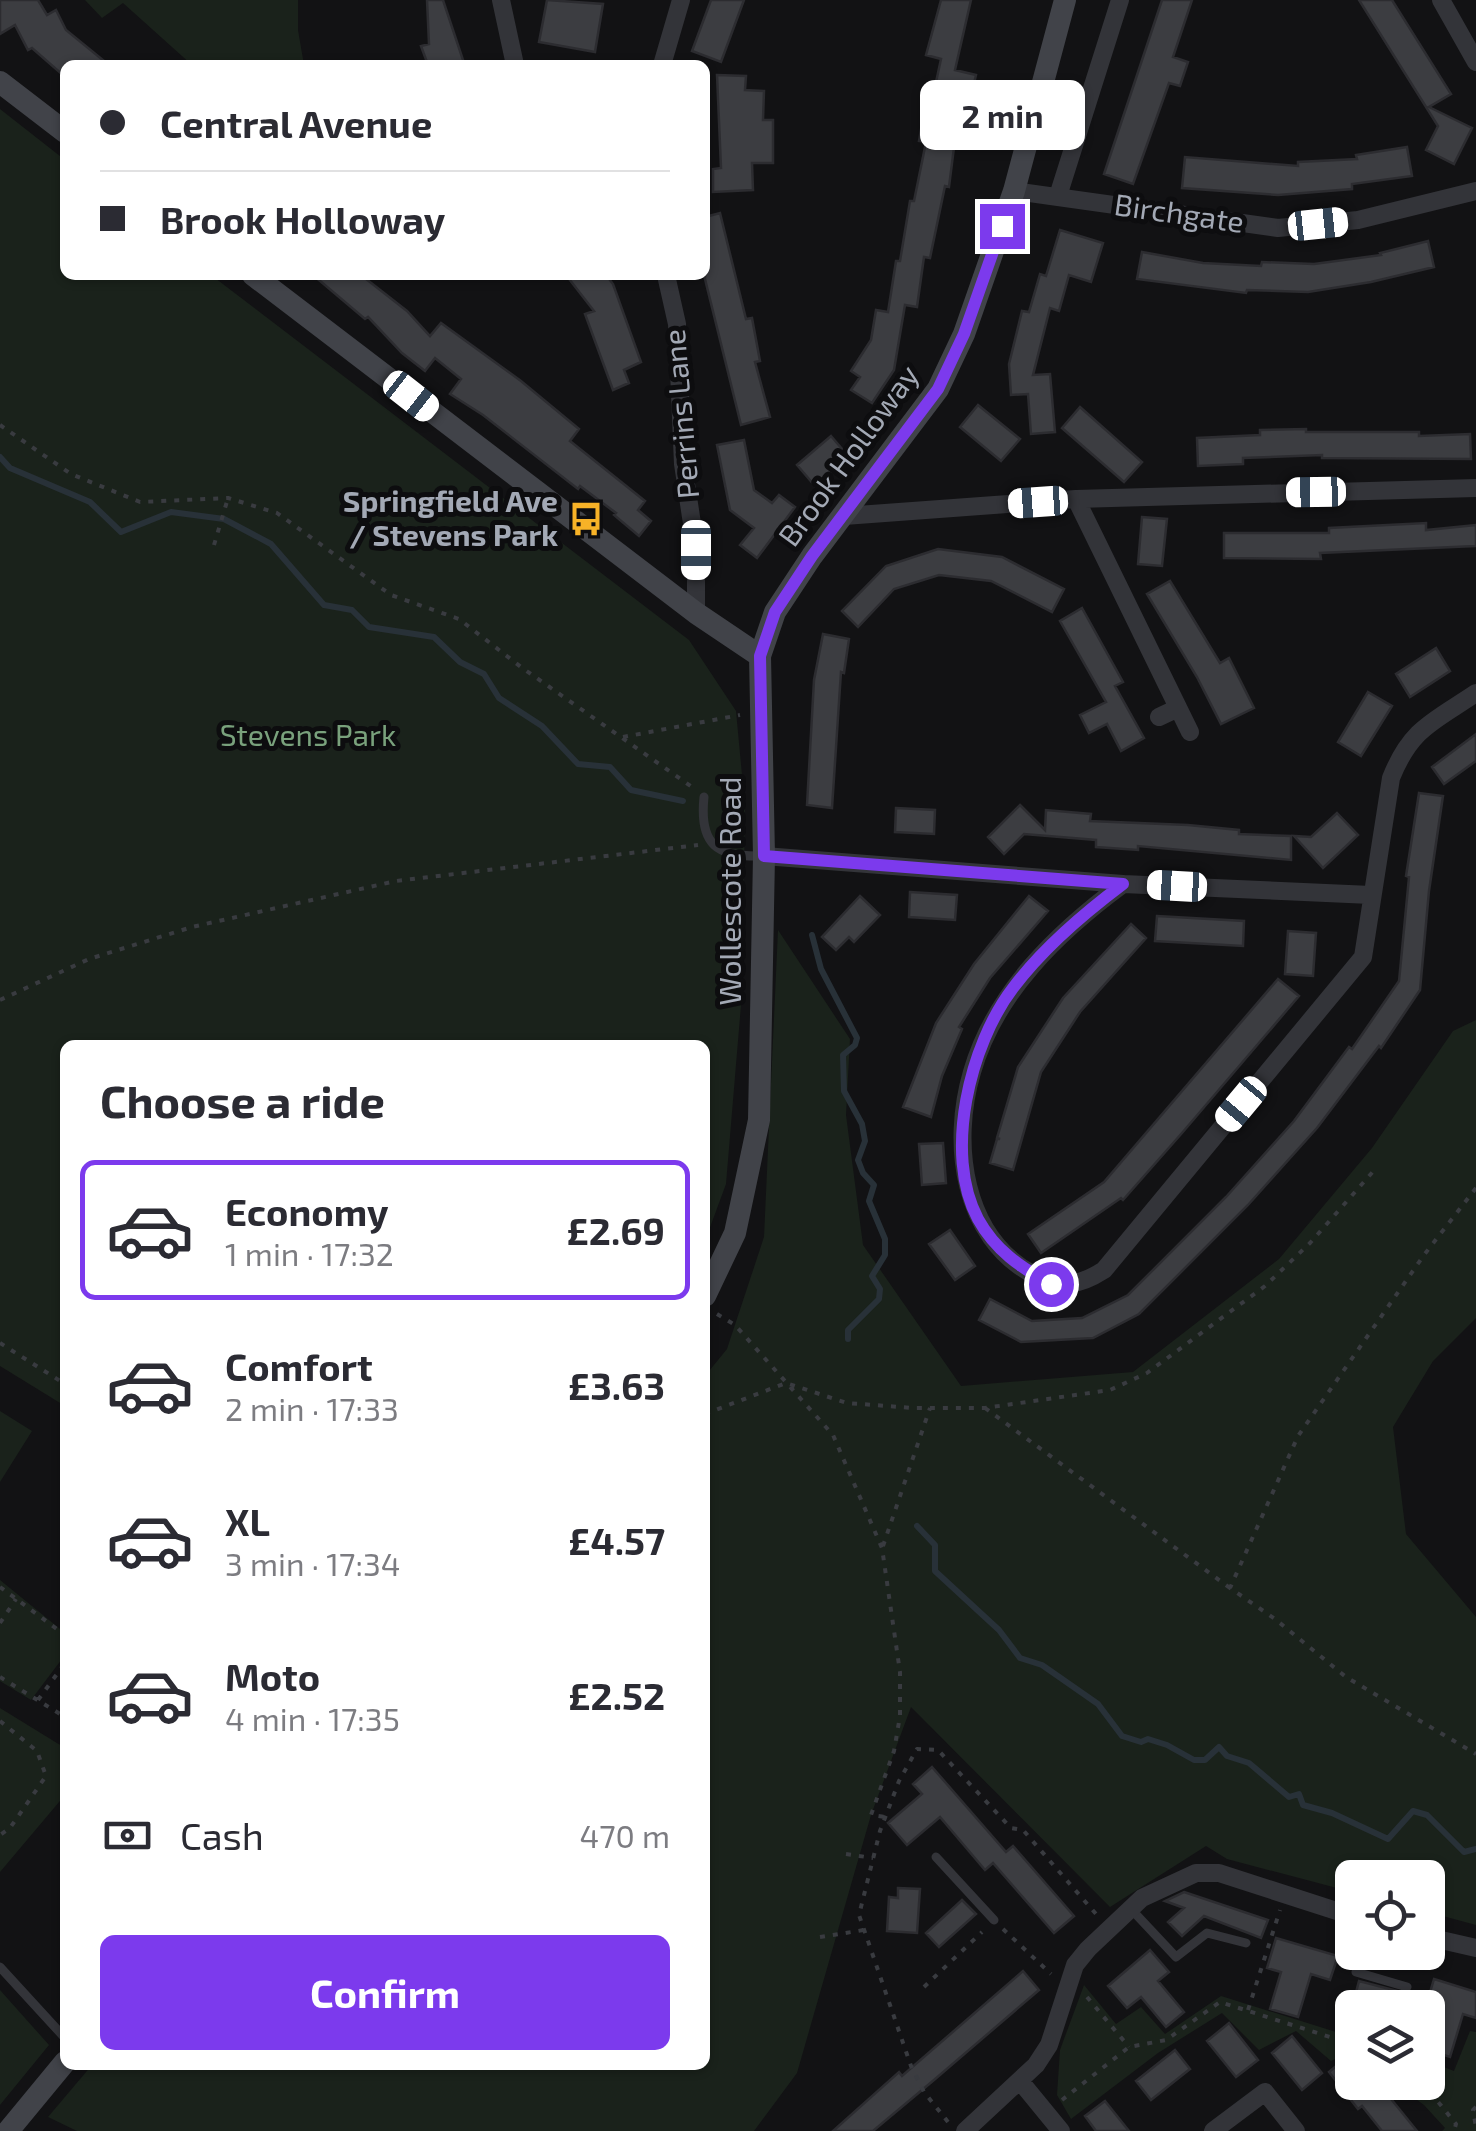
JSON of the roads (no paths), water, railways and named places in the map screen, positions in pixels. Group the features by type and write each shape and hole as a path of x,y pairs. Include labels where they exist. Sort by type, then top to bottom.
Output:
{"street":[{"path":"500,0 514,60"},
{"path":"663,60 681,0"},
{"name":"Brook Holloway","path":"760,656 775,612 938,389 964,334 1014,191 1065,0"},
{"path":"1058,196 1120,0"},
{"path":"1441,0 1476,62"},
{"path":"0,82 60,128"},
{"name":"Birchgate","path":"1014,191 1278,228 1358,220 1476,190"},
{"path":"260,280 696,613 760,656"},
{"name":"Perrins Lane","path":"667,280 677,324 683,464 696,550 696,613"},
{"path":"844,516 1076,499 1476,488"},
{"path":"1076,499 1190,732"},
{"name":"Wollescote Road","path":"710,1285 734,1233 759,1120 764,856 760,656"},
{"path":"1123,884 1079,916 1012,988 988,1029 972,1072 963,1113 964,1164 979,1220 1020,1268 1051,1284 1070,1286 1086,1282 1104,1270 1364,957 1391,778 1401,754 1414,734 1476,693"},
{"path":"1158,717 1178,708"},
{"path":"764,856 1123,884 1371,895"},
{"path":"965,2131 1036,2065 1049,2044 1069,1980 1088,1950 1142,1898 1196,1874 1219,1873 1335,1910"},
{"path":"1445,1941 1476,1948"},
{"path":"8,2131 60,2068"},
{"path":"1020,2081 1061,2131"},
{"path":"1213,2131 1265,2092 1296,2131"}],"lane":[{"path":"699,797 707,830 720,852 764,856"},
{"path":"936,1857 994,1920"},
{"path":"1131,1908 1176,1957 1207,1933 1246,1943"},
{"path":"0,1967 60,2033"},
{"path":"1357,1970 1407,1987"}],"waterway":[{"path":"0,457 10,468 90,502 121,532 171,512 224,519 271,544 324,605 352,610 369,627 434,637 460,662 484,674 499,698 542,726 578,764 610,767 631,790 683,801"},
{"path":"812,935 821,969 857,1038 843,1055 844,1091 862,1124 865,1141 858,1160 874,1185 869,1201 885,1239 885,1255 872,1276 880,1289 879,1299 848,1330 848,1339"},
{"path":"917,1526 935,1545 935,1571 999,1630 1020,1658 1042,1665 1098,1704 1122,1736 1167,1745 1194,1760 1205,1760 1219,1747 1227,1756 1249,1763 1289,1797 1299,1794 1303,1805 1332,1813 1388,1839 1413,1811 1427,1815 1464,1852 1476,1849"}],"place":[{"name":"Springfield Ave / Stevens Park","path":"586,519"}],"park label":[{"name":"Stevens Park","path":"308,736"}]}
